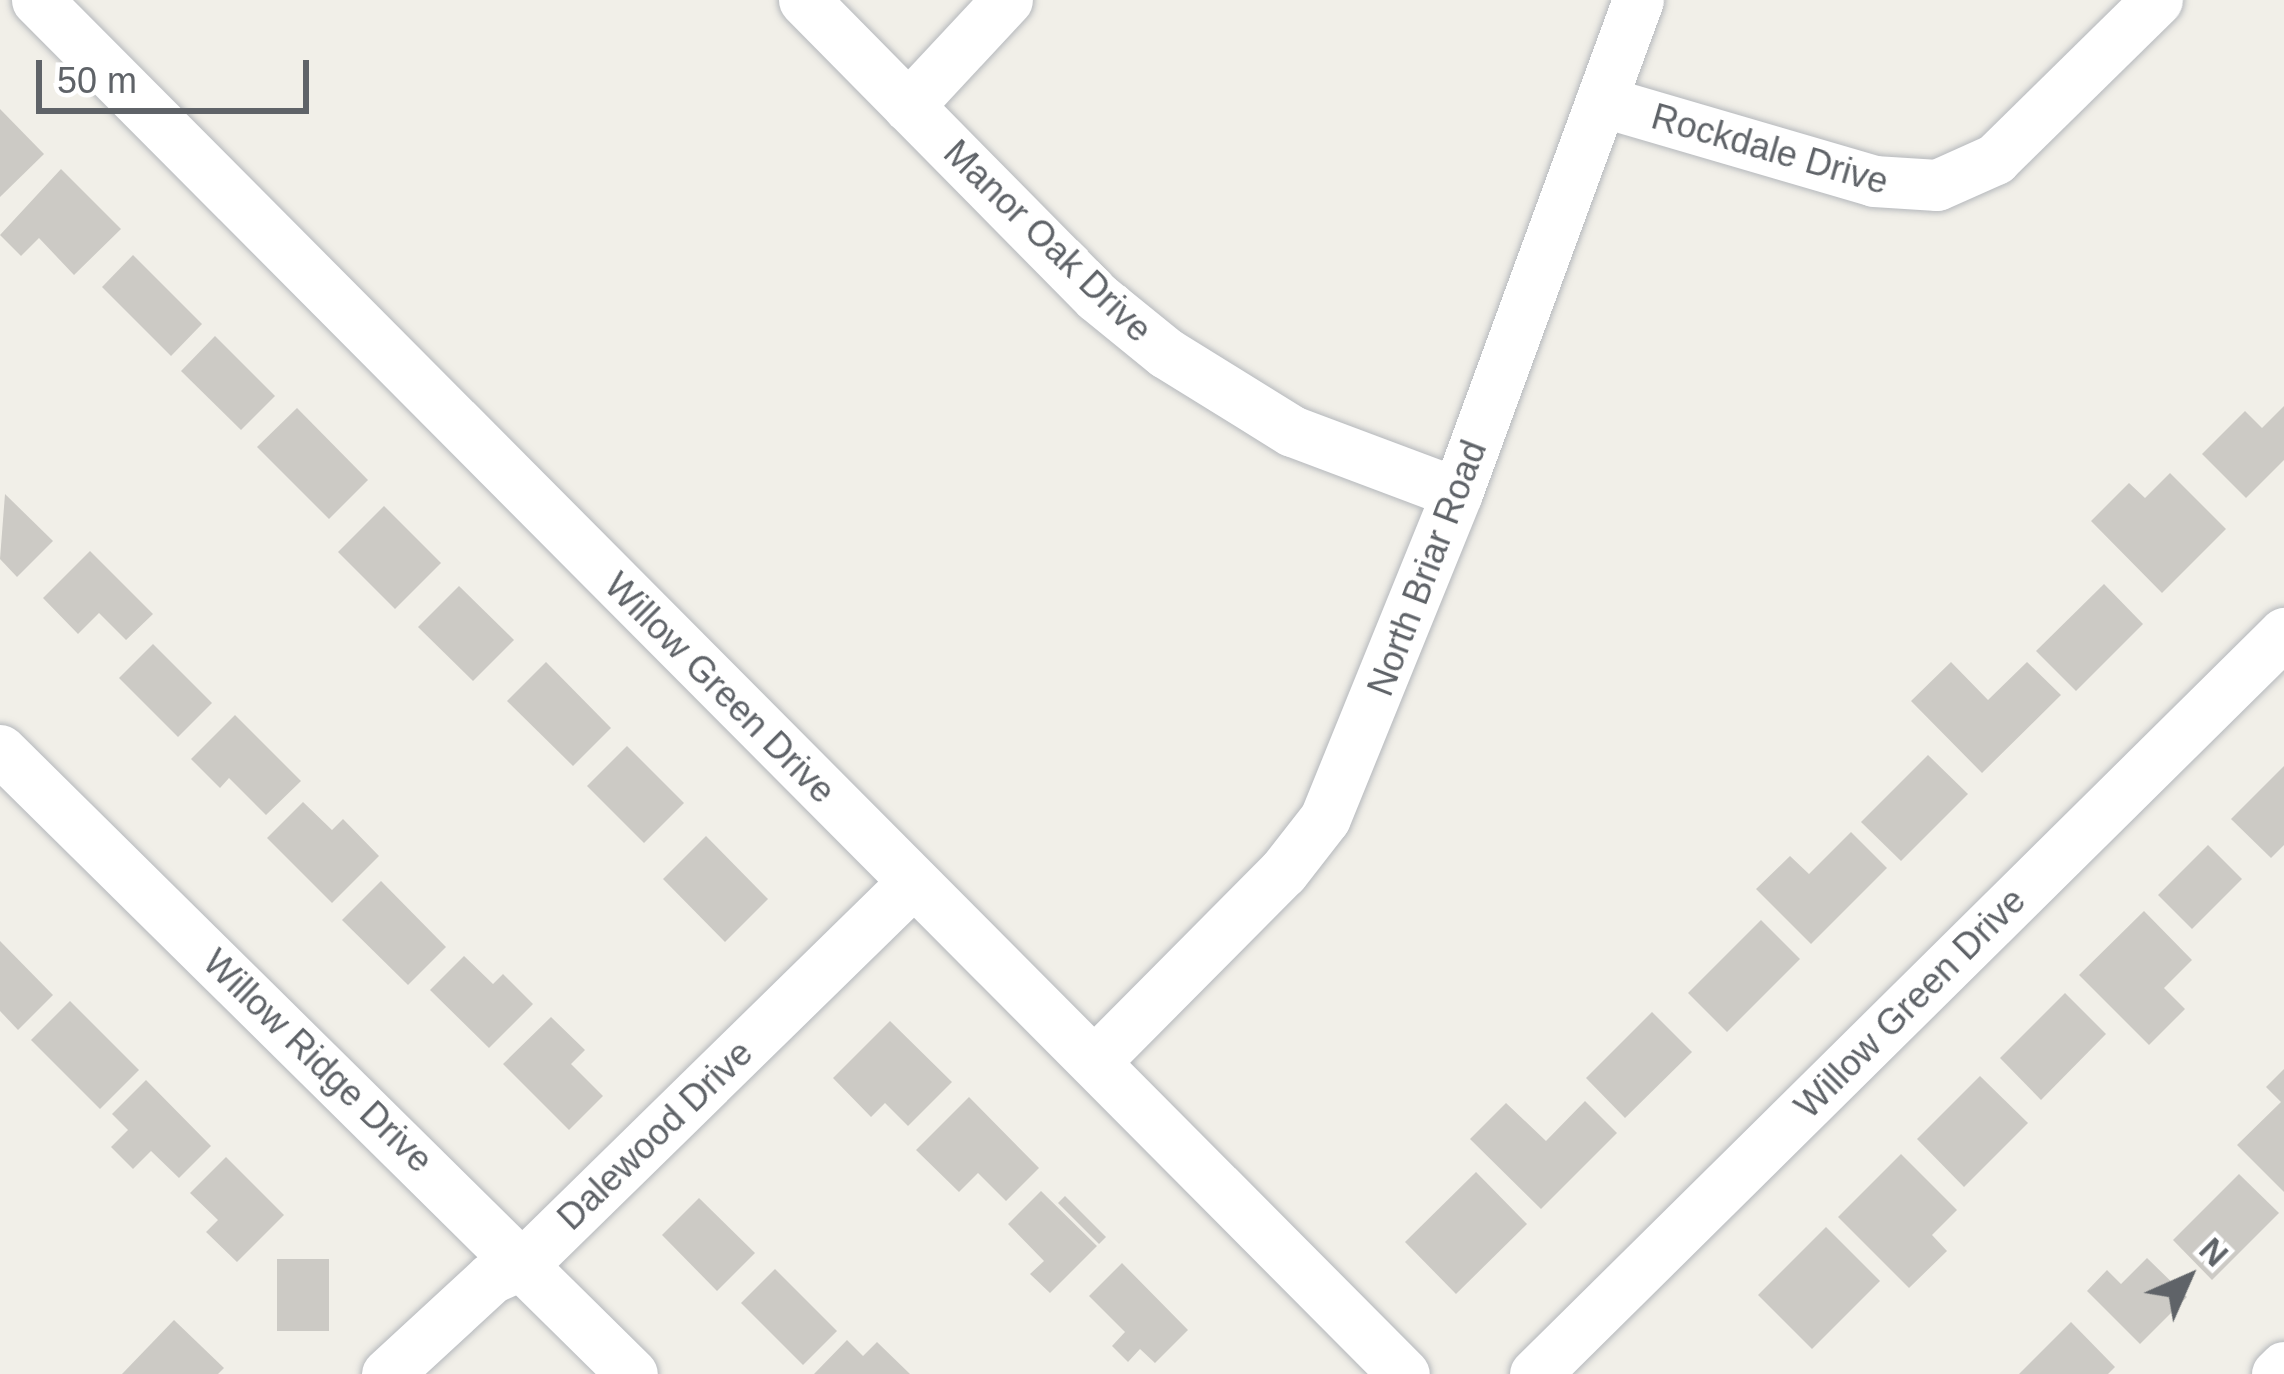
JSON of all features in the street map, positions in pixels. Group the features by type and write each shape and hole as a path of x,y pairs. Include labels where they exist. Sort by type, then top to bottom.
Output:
{"street":[{"name":"Willow Green Drive","path":"37,0 1404,1374"},
{"name":"Manor Oak Drive","path":"804,0 1097,297 1166,353 1292,430 1457,493"},
{"path":"908,106 1007,0"},
{"name":"North Briar Road","path":"1095,1061 1283,872 1325,818 1457,493 1638,0"},
{"name":"Rockdale Drive","path":"1601,101 1874,181 1937,185 1995,159 2157,0"},
{"name":"Willow Green Drive","path":"1535,1374 2284,633"},
{"name":"Willow Ridge Drive","path":"0,750 632,1374"},
{"name":"Dalewood Drive","path":"387,1374 491,1278 524,1263 913,882"},
{"path":"2277,1374 2284,1367"}],"building":[{"path":"0,109 44,154 0,197"},
{"path":"61,169 121,229 74,275 39,238 21,256 0,235"},
{"path":"133,255 202,324 171,356 102,287"},
{"path":"215,336 275,396 241,430 181,371"},
{"path":"2284,406 2284,460 2246,498 2202,454 2245,411 2262,428"},
{"path":"297,408 368,480 329,519 257,447"},
{"path":"2170,473 2226,529 2162,593 2091,521 2129,483 2145,498"},
{"path":"5,494 53,541 17,577 0,559"},
{"path":"384,506 441,563 395,609 338,552"},
{"path":"90,551 153,614 126,640 99,613 78,634 43,598"},
{"path":"2104,584 2143,624 2076,691 2036,651"},
{"path":"459,586 514,640 473,681 418,627"},
{"path":"153,644 212,703 178,737 119,678"},
{"path":"546,662 611,728 573,766 507,701"},
{"path":"1951,662 1988,700 2027,662 2061,695 1982,773 1911,701"},
{"path":"235,715 301,781 266,815 229,778 220,788 191,759"},
{"path":"627,746 684,803 644,843 587,786"},
{"path":"1928,755 1968,794 1901,861 1861,822"},
{"path":"2284,766 2284,845 2271,858 2231,819"},
{"path":"303,802 332,830 343,819 379,856 332,903 267,838"},
{"path":"1851,832 1887,868 1811,944 1756,889 1790,856 1809,874"},
{"path":"706,836 768,899 725,942 663,879"},
{"path":"2208,845 2242,879 2192,929 2158,895"},
{"path":"381,881 446,947 408,985 342,920"},
{"path":"2144,911 2192,960 2164,988 2185,1009 2149,1045 2079,975"},
{"path":"1761,920 1800,959 1727,1032 1688,993"},
{"path":"0,941 53,995 18,1030 0,1011"},
{"path":"464,956 493,984 503,974 533,1004 489,1048 430,990"},
{"path":"2065,993 2106,1034 2041,1100 2000,1058"},
{"path":"70,1001 139,1070 100,1109 31,1040"},
{"path":"1652,1012 1692,1052 1625,1118 1586,1078"},
{"path":"551,1017 585,1050 571,1064 603,1096 569,1130 503,1064"},
{"path":"890,1021 952,1082 908,1126 885,1103 871,1117 833,1078"},
{"path":"2284,1069 2284,1192 2237,1145 2281,1102 2266,1087"},
{"path":"1980,1076 2028,1123 1964,1187 1917,1139"},
{"path":"146,1080 211,1146 179,1178 151,1151 133,1169 111,1147 128,1130 112,1114"},
{"path":"969,1097 1039,1168 1006,1201 978,1173 959,1192 916,1150"},
{"path":"1585,1101 1617,1133 1541,1209 1470,1139 1506,1103 1546,1141"},
{"path":"1901,1154 1957,1210 1932,1235 1947,1251 1909,1288 1838,1217"},
{"path":"226,1157 284,1215 237,1262 206,1232 218,1220 190,1193"},
{"path":"1476,1172 1527,1224 1456,1294 1405,1242"},
{"path":"2239,1174 2279,1213 2212,1280 2173,1240"},
{"path":"1041,1191 1097,1246 1050,1293 1030,1274 1044,1261 1008,1224"},
{"path":"1065,1196 1106,1237 1099,1244 1058,1203"},
{"path":"699,1198 755,1253 717,1291 662,1235"},
{"path":"1826,1227 1880,1281 1812,1349 1758,1295"},
{"path":"2147,1258 2187,1297 2140,1344 2087,1291 2107,1270 2121,1284"},
{"path":"277,1259 329,1259 329,1331 277,1331"},
{"path":"1122,1263 1188,1330 1155,1363 1140,1349 1128,1362 1112,1346 1125,1332 1089,1296"},
{"path":"775,1269 837,1331 803,1365 741,1303"},
{"path":"174,1320 224,1368 218,1374 122,1374"},
{"path":"2071,1322 2115,1367 2108,1374 2019,1374"},
{"path":"847,1340 863,1356 877,1342 910,1374 814,1374"}]}
